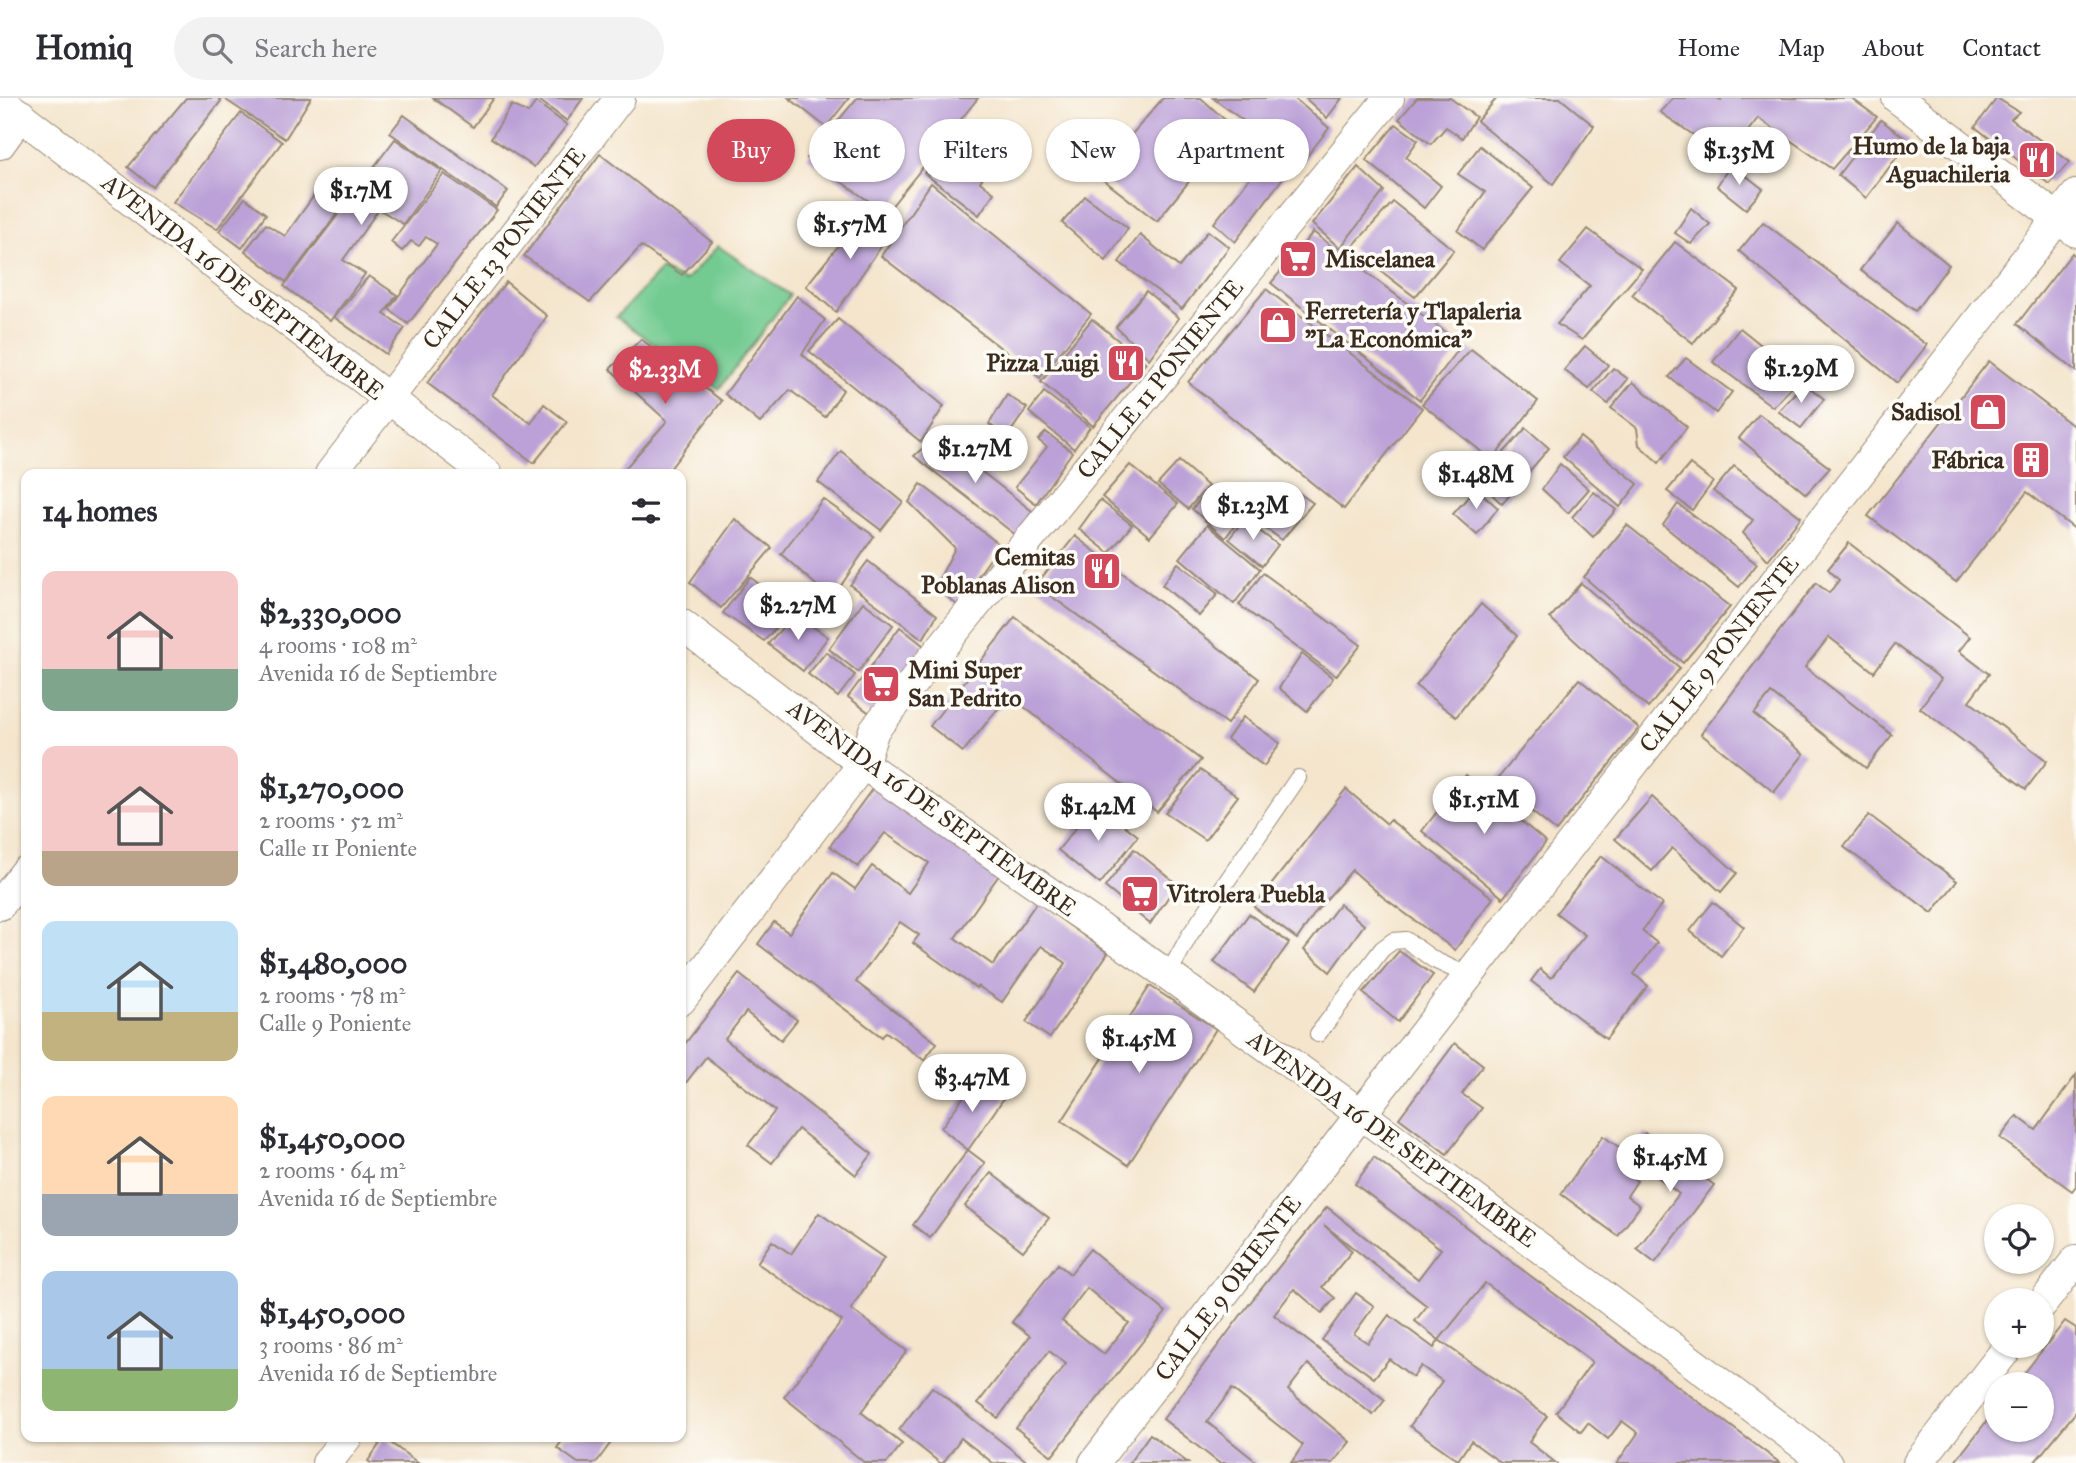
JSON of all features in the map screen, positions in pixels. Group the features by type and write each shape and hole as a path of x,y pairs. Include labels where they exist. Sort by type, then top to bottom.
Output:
{"street":[{"name":"CALLE 13 PONIENTE","path":"334,469 620,98"},
{"name":"CALLE 11 PONIENTE","path":"686,994 863,764 874,730 1389,98"},
{"path":"1897,98 2067,225"},
{"name":"AVENIDA 16 DE SEPTIEMBRE","path":"10,107 479,469"},
{"path":"0,144 10,107"},
{"name":"CALLE 9 PONIENTE","path":"1362,1114 2067,225 2076,195"},
{"name":"AVENIDA 16 DE SEPTIEMBRE","path":"686,628 863,764 1168,975 1362,1114 1827,1463"},
{"path":"0,905 21,878"},
{"name":"CALLE 9 ORIENTE","path":"1094,1463 1362,1114"},
{"path":"2054,1288 2076,1260"},
{"path":"1918,1463 2000,1358"},
{"path":"327,1463 343,1442"}],"lane":[{"path":"1168,975 1189,936 1298,778"},
{"path":"1318,1034 1382,949 1393,941 1406,940 1434,960 1469,976"}],"green space":[{"path":"718,246 790,295 719,389 616,317 661,270 685,281"}],"building":[{"path":"186,98 218,98 221,101 153,187 128,167"},
{"path":"223,98 311,98 285,139"},
{"path":"433,98 494,98 473,127"},
{"path":"536,98 583,98 567,121"},
{"path":"789,98 849,98 832,119 816,119"},
{"path":"857,98 978,98 961,119 919,119 919,172 886,213 841,182 905,182 905,119 840,119"},
{"path":"1163,98 1201,98 1224,119 1154,119 1154,182 1189,182 1157,221 1106,182 1140,182 1140,125"},
{"path":"1213,98 1294,98 1329,128 1309,154 1309,119 1241,119"},
{"path":"1305,98 1342,98 1327,118"},
{"path":"1417,98 1450,98 1476,117 1462,138 1446,127 1431,144 1399,119"},
{"path":"1497,98 1560,98 1594,126 1553,184 1477,121"},
{"path":"1673,98 1851,98 1877,117 1832,169 1758,118 1727,158 1660,112"},
{"path":"1997,98 2019,112 2011,119 2070,162 2049,184 1975,127"},
{"path":"536,102 567,125 534,167 491,138 512,105 528,113"},
{"path":"241,113 282,142 217,229 173,202"},
{"path":"404,115 508,191 496,207 390,133"},
{"path":"1881,120 1909,141 1866,198 1838,175"},
{"path":"1396,124 1418,140 1406,157 1441,186 1424,208 1366,160"},
{"path":"395,139 442,171 403,224 379,209 343,260 365,274 330,321 284,286"},
{"path":"1480,146 1533,188 1482,250 1458,231 1485,192 1458,174"},
{"path":"600,154 712,242 682,275 641,246 590,302 524,256"},
{"path":"1731,164 1763,189 1746,209 1717,186"},
{"path":"1358,167 1384,191 1340,248 1312,224"},
{"path":"444,174 497,210 408,324 389,309 437,244 426,237 419,246 411,241 402,251 391,242"},
{"path":"936,182 980,182 994,193 979,215"},
{"path":"1246,182 1280,182 1235,242 1214,223"},
{"path":"323,183 347,200 286,282 245,251 266,224 285,236"},
{"path":"931,183 1091,314 1040,378 881,256"},
{"path":"1085,196 1128,228 1106,261 1062,223"},
{"path":"245,198 266,214 242,248 219,231"},
{"path":"1393,202 1454,250 1415,297 1351,248"},
{"path":"1691,208 1710,224 1691,244 1675,233"},
{"path":"867,210 893,229 836,312 806,286"},
{"path":"1763,222 1927,345 1897,383 1739,251"},
{"path":"1898,223 1949,265 1915,311 1860,270"},
{"path":"1588,229 1642,269 1582,340 1557,324 1590,286 1560,263"},
{"path":"1208,231 1229,247 1182,309 1119,262 1140,235 1179,267"},
{"path":"1313,232 1462,345 1420,400 1271,283"},
{"path":"1675,242 1739,290 1693,343 1632,295"},
{"path":"2072,253 2076,257 2076,371 2017,324"},
{"path":"369,276 397,295 384,314 405,328 386,354 334,317"},
{"path":"506,282 547,316 492,395 531,423 544,404 567,422 534,463 427,383"},
{"path":"1266,289 1422,408 1344,509 1188,382"},
{"path":"1146,291 1179,318 1149,359 1116,327"},
{"path":"797,296 825,320 802,354 843,390 825,417 790,390 760,423 725,394"},
{"path":"838,319 944,406 921,442 809,351"},
{"path":"1092,319 1146,363 1093,426 1041,382"},
{"path":"1740,328 1801,377 1773,407 1713,362"},
{"path":"641,339 722,401 670,469 624,469 667,421 610,369"},
{"path":"1585,346 1608,365 1589,389 1564,370"},
{"path":"1471,349 1538,401 1492,460 1422,404"},
{"path":"1686,358 1732,392 1716,413 1669,377"},
{"path":"1989,361 2076,428 2076,530 2027,492 1956,582 1868,516"},
{"path":"1613,368 1628,379 1608,404 1593,392"},
{"path":"1633,382 1687,427 1659,463 1639,445 1637,428 1611,408"},
{"path":"1804,383 1824,399 1801,428 1778,411"},
{"path":"1044,392 1090,427 1074,449 1029,412"},
{"path":"1007,395 1027,408 1007,437 989,424"},
{"path":"1759,414 1830,468 1806,494 1739,438"},
{"path":"1526,428 1549,448 1502,504 1478,481"},
{"path":"1046,432 1072,452 1036,504 1015,487 1047,447 1038,440"},
{"path":"936,436 1032,511 1017,536 914,456"},
{"path":"1580,437 1638,484 1620,507 1563,457"},
{"path":"841,451 903,502 881,530 818,482"},
{"path":"1179,461 1208,486 1188,509 1158,484"},
{"path":"1560,464 1589,489 1568,513 1542,489"},
{"path":"1690,464 1713,482 1692,510 1667,491"},
{"path":"1130,465 1178,504 1150,537 1102,497"},
{"path":"1734,466 1801,517 1768,560 1743,533 1753,520 1713,491"},
{"path":"921,484 1000,545 957,605 935,587 955,548 909,502"},
{"path":"1289,486 1313,503 1282,540 1258,523"},
{"path":"1210,488 1243,515 1225,538 1192,509"},
{"path":"1476,488 1498,508 1477,535 1453,514"},
{"path":"1594,492 1616,510 1593,537 1572,517"},
{"path":"823,499 874,536 832,599 781,554"},
{"path":"1100,500 1132,525 1109,553 1079,529"},
{"path":"1678,504 1757,564 1739,587 1663,525"},
{"path":"735,519 772,548 721,608 690,582"},
{"path":"1244,519 1278,545 1262,566 1229,539"},
{"path":"1207,525 1260,569 1234,604 1180,558"},
{"path":"1627,525 1730,607 1683,663 1584,577"},
{"path":"1075,536 1259,679 1227,724 1036,585"},
{"path":"1849,543 1970,637 1959,651 1989,674 1969,701 2047,761 2026,789 1920,708 1941,679 1895,644 1874,672 1829,637 1805,667 1892,735 1866,768 1771,693 1754,714 1804,754 1774,792 1701,734 1816,583 1829,593 1839,580 1828,569"},
{"path":"868,561 937,615 923,639 850,585"},
{"path":"1178,563 1218,594 1199,616 1162,585"},
{"path":"1263,573 1361,645 1336,676 1239,605"},
{"path":"750,577 792,610 764,641 723,613"},
{"path":"1581,583 1680,668 1648,708 1550,618"},
{"path":"863,602 893,625 858,672 829,649"},
{"path":"1481,604 1517,636 1456,717 1416,686"},
{"path":"794,614 828,637 803,671 768,644"},
{"path":"1015,617 1201,760 1157,812 1009,695 963,752 930,726"},
{"path":"900,627 924,646 871,714 848,697"},
{"path":"826,652 855,675 838,697 808,674"},
{"path":"1302,654 1333,678 1307,711 1279,688"},
{"path":"1579,679 1639,728 1556,831 1495,782"},
{"path":"1243,717 1280,743 1264,766 1227,739"},
{"path":"1200,770 1238,796 1205,840 1165,813"},
{"path":"1466,775 1546,842 1503,898 1422,831"},
{"path":"876,784 999,875 955,938 993,965 1037,902 1108,953 1050,1038 1026,1022 1066,963 1041,946 1002,1002 978,986 976,988 913,943 919,935 900,922 856,982 937,1043 924,1060 886,1032 882,1037 758,944 774,922 789,933 833,873 855,889 872,866 908,893 929,863 885,833 858,867 830,846"},
{"path":"1346,789 1387,824 1390,820 1493,898 1455,950 1383,897 1352,870 1317,910 1297,939 1254,907"},
{"path":"1652,797 1737,873 1721,892 1672,848 1652,871 1615,839"},
{"path":"1096,803 1138,836 1100,884 1058,850"},
{"path":"1869,815 1957,881 1932,913 1844,847"},
{"path":"1134,849 1177,884 1150,924 1105,887"},
{"path":"1601,856 1662,904 1642,931 1657,943 1634,974 1648,986 1606,1039 1531,981 1540,969 1551,978 1585,935 1556,913"},
{"path":"1713,902 1744,927 1721,956 1690,931"},
{"path":"1340,904 1364,925 1330,972 1304,950"},
{"path":"1249,914 1289,943 1254,992 1214,962"},
{"path":"1399,951 1433,975 1398,1022 1363,993"},
{"path":"739,974 797,1020 781,1040 746,1012 725,1039 872,1154 856,1175 798,1129 772,1163 748,1145 775,1111 706,1057 686,1083 686,1043"},
{"path":"1150,986 1216,1029 1128,1165 1062,1121"},
{"path":"1455,1043 1483,1065 1462,1094 1482,1108 1447,1154 1399,1118"},
{"path":"2076,1075 2076,1186 2072,1191 2000,1138 2017,1116 2036,1130"},
{"path":"977,1078 1004,1098 968,1150 941,1128"},
{"path":"1645,1133 1714,1185 1655,1263 1637,1249 1679,1194 1630,1155"},
{"path":"1603,1136 1630,1155 1621,1169 1637,1181 1627,1196 1640,1206 1618,1236 1561,1194"},
{"path":"968,1150 985,1163 930,1238 913,1225"},
{"path":"1374,1157 1780,1463 1617,1463 1638,1433 1622,1421 1608,1439 1588,1423 1581,1432 1556,1412 1592,1362 1485,1283 1439,1340 1415,1321 1427,1306 1324,1225 1352,1251 1322,1287 1335,1298 1322,1313 1294,1289 1274,1315 1385,1400 1373,1415 1308,1364 1288,1390 1350,1442 1333,1463 1291,1463 1303,1445 1232,1389 1207,1422 1258,1463 1219,1463 1163,1419 1253,1299 1327,1207 1418,1279 1441,1249 1355,1184"},
{"path":"991,1173 1049,1218 1023,1251 965,1206"},
{"path":"819,1213 884,1258 851,1309 907,1351 861,1412 902,1444 887,1463 865,1463 784,1397 842,1321 757,1263 772,1241 791,1254"},
{"path":"1090,1249 1166,1312 1052,1456 1016,1428 1066,1364 1049,1351 998,1418 978,1403 1030,1336 1012,1322 1058,1264 1070,1274","holes":["1087,1288 1129,1323 1104,1354 1062,1321"]},
{"path":"1356,1293 1374,1306 1354,1334 1368,1343 1389,1315 1434,1348 1439,1340 1547,1416 1529,1442 1556,1463 1501,1463 1471,1441 1458,1460 1410,1426 1442,1381 1421,1366 1413,1377 1389,1359 1374,1378 1322,1340"},
{"path":"2065,1321 2076,1328 2076,1412 2054,1439 2054,1372 2025,1372 2036,1358 2054,1358 2054,1335"},
{"path":"932,1387 1029,1463 993,1463 961,1438 943,1463 940,1463 899,1430"},
{"path":"1984,1425 1984,1442 2051,1442 2034,1463 1954,1463"},
{"path":"1150,1434 1188,1463 1129,1463"},
{"path":"381,1442 389,1442 418,1463 371,1463 368,1461"},
{"path":"561,1442 611,1442 596,1463 578,1463 557,1448"}],"place":[{"name":"Humo de la baja Aguachileria","path":"2037,160"},
{"name":"Miscelanea","path":"1298,259"},
{"name":"Ferretería y Tlapaleria \"La Económica\"","path":"1278,325"},
{"name":"Pizza Luigi","path":"1126,363"},
{"name":"Sadisol","path":"1988,412"},
{"name":"Fábrica","path":"2031,460"},
{"name":"Cemitas Poblanas Alison","path":"1102,571"},
{"name":"Mini Super San Pedrito","path":"881,684"},
{"name":"Vitrolera Puebla","path":"1140,894"}]}
